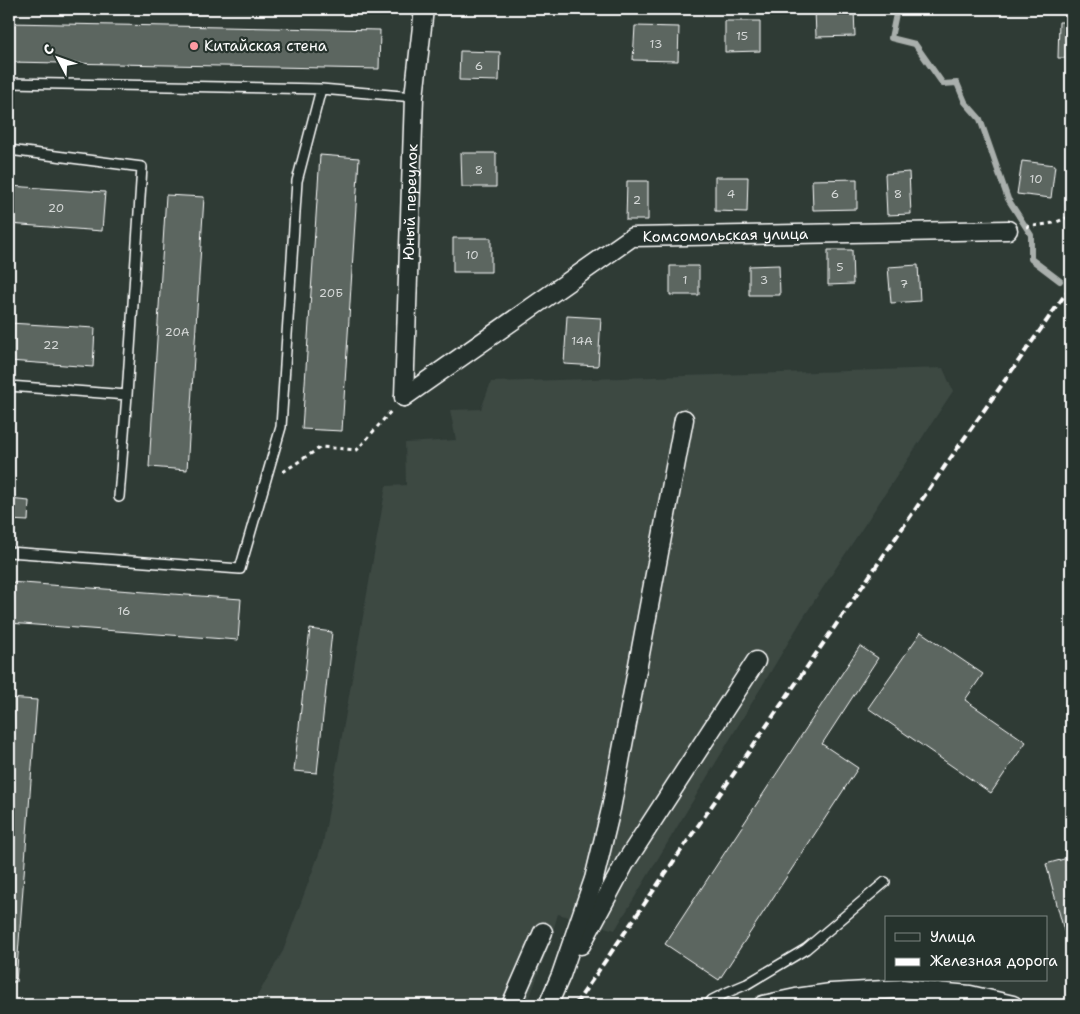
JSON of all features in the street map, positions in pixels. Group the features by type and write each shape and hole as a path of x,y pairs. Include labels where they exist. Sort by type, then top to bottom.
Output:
{"street":[{"name":"Юный переулок","path":"404,397 414,97 424,9"},
{"name":"Комсомольская улица","path":"404,397 632,237 1008,230"},
{"path":"549,1005 591,888 611,809 684,419"},
{"path":"549,1005 625,864 756,661"},
{"path":"511,1005 543,932"},
{"path":"763,1005 831,993 903,989 970,995 1013,1005"}],"lane":[{"path":"9,83 321,89 414,97"},
{"path":"9,552 240,569 281,427 297,181 321,89"},
{"path":"9,150 142,167 119,497"},
{"path":"9,386 127,395"},
{"path":"708,1005 712,1000 748,984 806,949 885,882"}],"path":[{"path":"1008,230 1054,224 1071,216"},
{"path":"264,485 321,447 357,450 404,397"}],"shaded area":[{"path":"943,368 953,391 803,618 615,930 558,914 527,1005 252,1005 283,951 323,843 386,486 406,485 405,443 456,440 450,410 481,409 491,382"}],"building":[{"path":"815,9 854,9 855,36 816,37"},
{"path":"725,21 760,21 760,51 725,52"},
{"path":"1059,22 1071,22 1071,58 1058,58"},
{"name":"Китайская стена","path":"9,23 380,30 379,69 9,62"},
{"path":"635,26 679,27 678,61 633,60"},
{"path":"460,51 500,52 499,81 459,80"},
{"path":"461,153 496,153 496,187 462,187"},
{"path":"320,155 359,158 342,431 302,429"},
{"path":"1022,161 1055,165 1051,198 1017,194"},
{"path":"909,172 911,214 887,215 885,174"},
{"path":"715,177 748,177 747,212 715,211"},
{"path":"857,179 857,209 813,210 812,180"},
{"path":"627,181 648,181 648,220 626,220"},
{"path":"9,186 105,192 102,231 9,224"},
{"path":"166,195 204,197 187,470 149,467"},
{"path":"453,238 491,238 491,272 453,272"},
{"path":"828,250 852,250 853,284 828,285"},
{"path":"779,265 780,295 749,295 749,266"},
{"path":"918,265 920,301 891,303 888,267"},
{"path":"670,266 699,266 699,295 670,295"},
{"path":"567,316 601,318 598,366 564,364"},
{"path":"9,323 95,328 93,367 9,361"},
{"path":"9,499 29,501 28,521 9,520"},
{"path":"9,582 241,599 238,640 9,623"},
{"path":"310,629 332,632 317,773 294,771"},
{"path":"921,632 983,674 965,700 1026,742 991,793 868,708"},
{"path":"860,646 878,658 822,744 858,768 719,980 665,944"},
{"path":"9,698 37,700 16,982 9,982"},
{"path":"1071,857 1071,937 1066,938 1046,864"}],"waterway":[{"path":"897,9 891,38 915,44 943,84 957,83 965,102 980,119 1008,199 1031,235 1031,259 1060,281"}],"railway":[{"path":"575,1005 945,466 1071,286"}],"place":[{"name":"Китайская стена","path":"194,46"}]}
